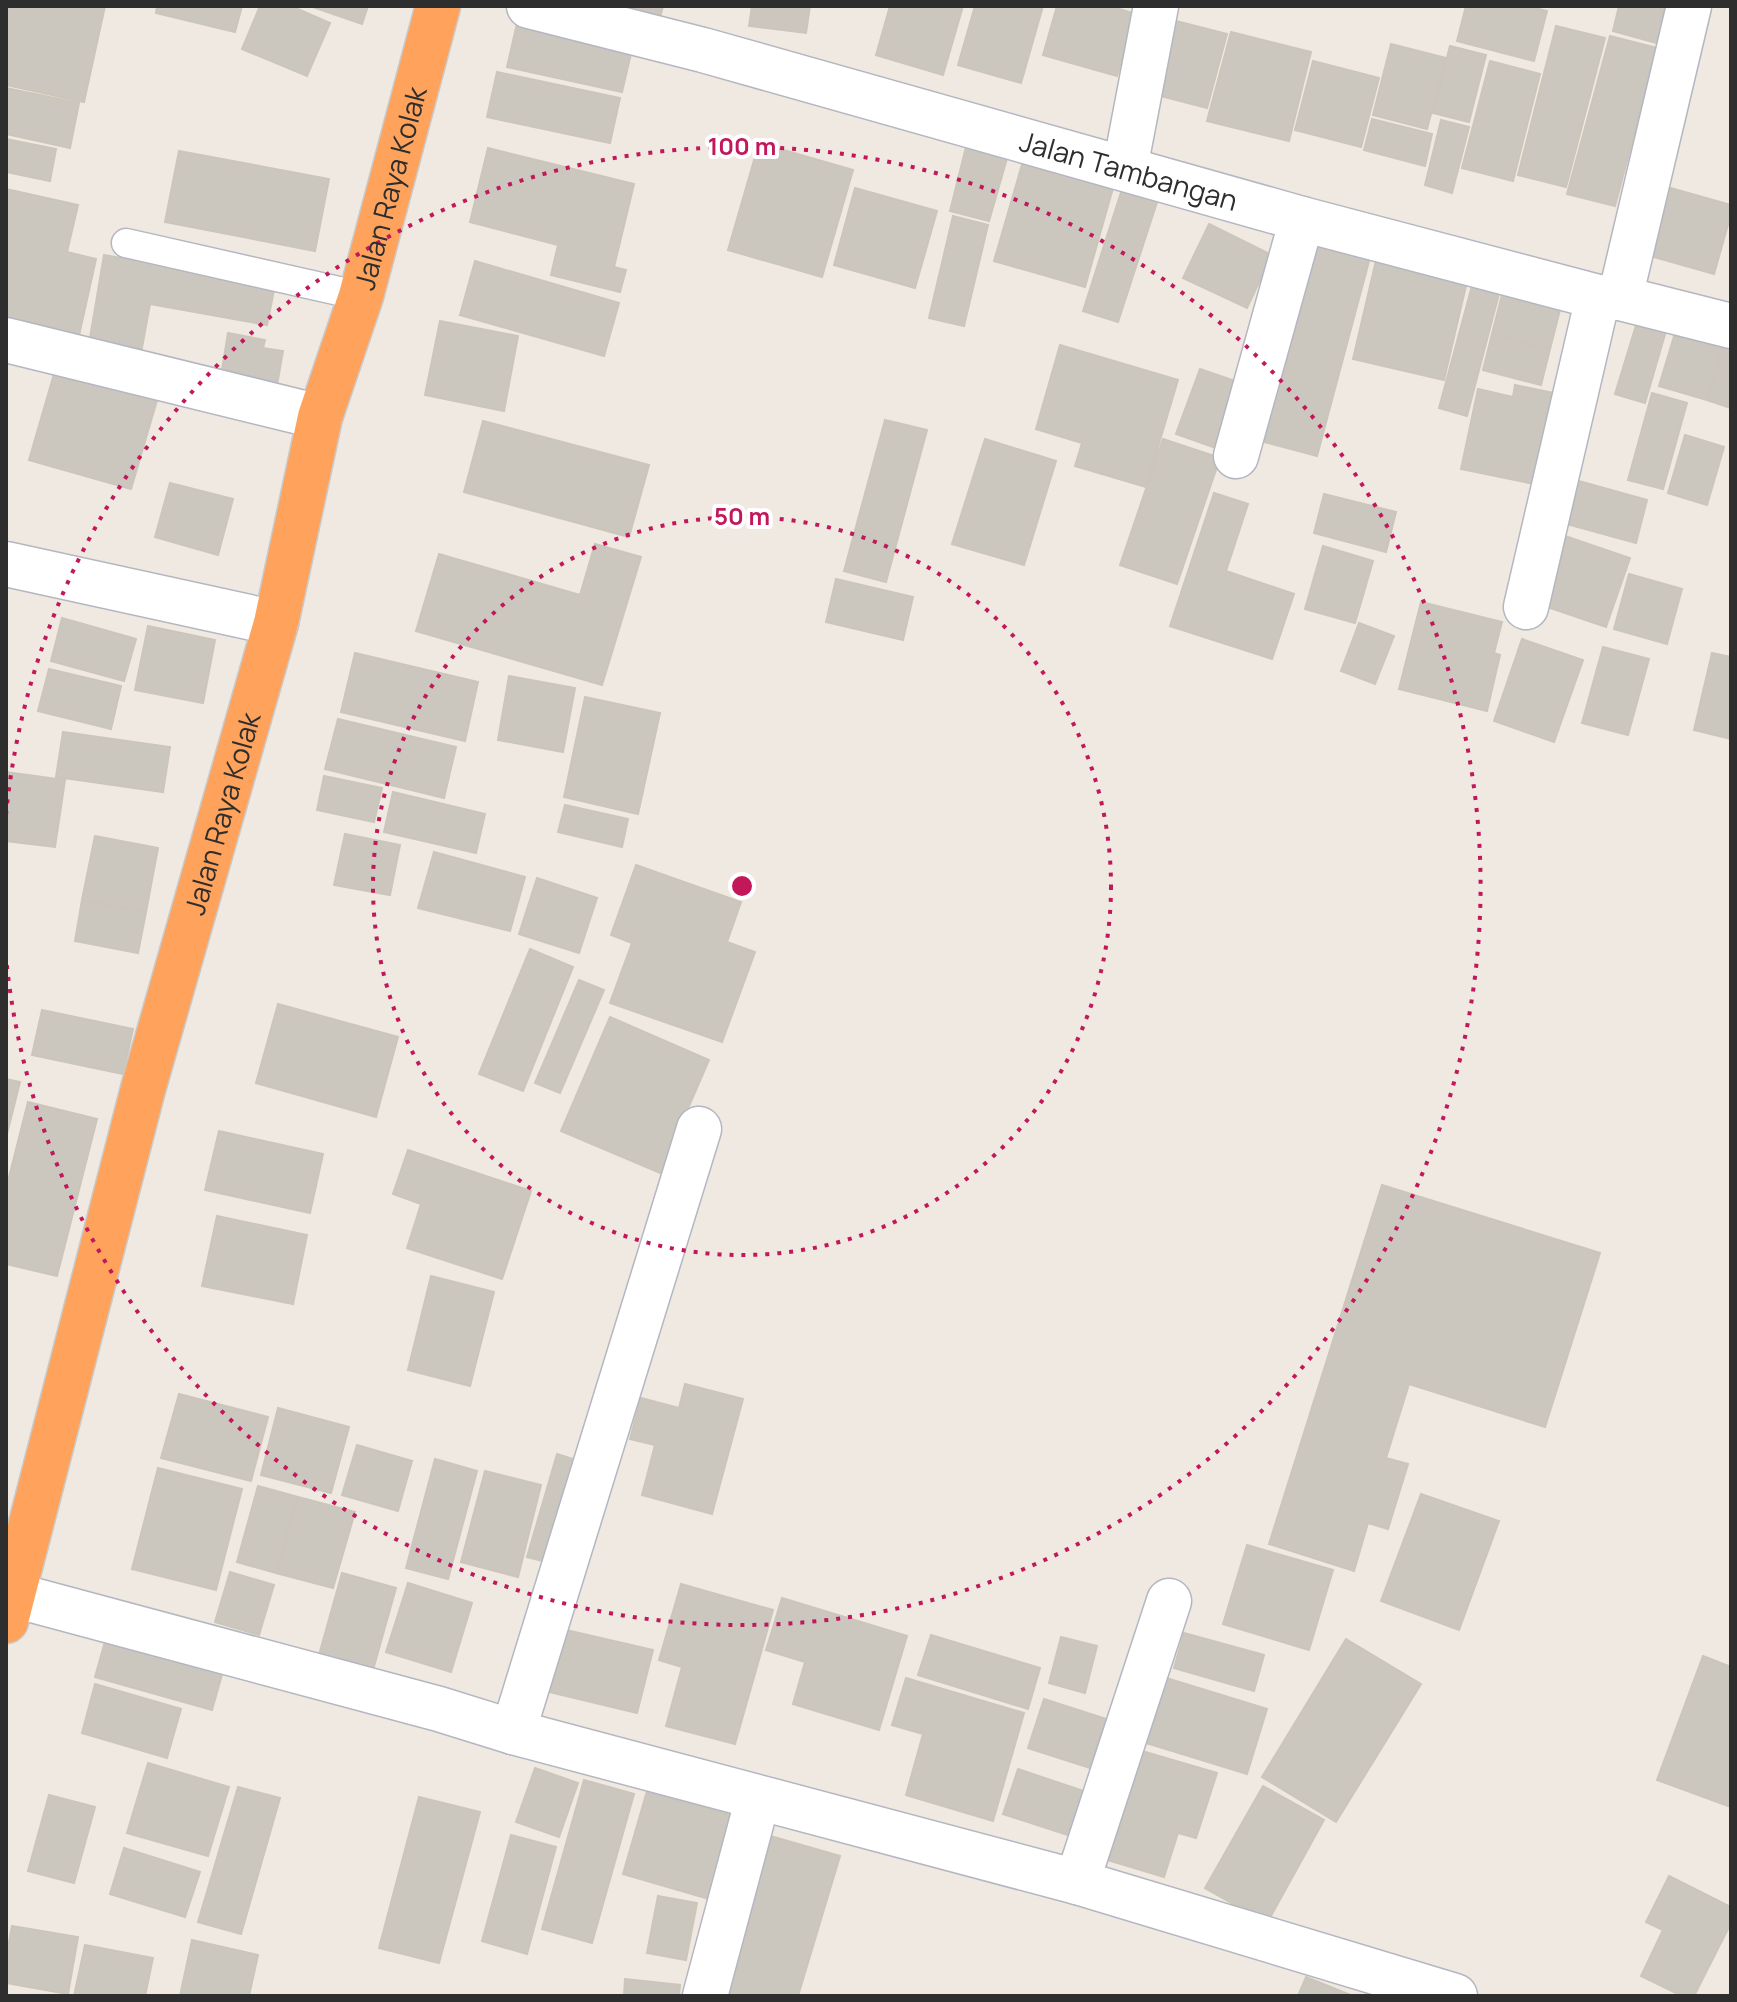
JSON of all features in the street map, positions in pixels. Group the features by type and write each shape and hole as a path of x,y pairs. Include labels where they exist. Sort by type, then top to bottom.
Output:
{"highway":[{"name":"Jalan Raya Kolak","path":"10,1608 20,1512 276,623 320,417 361,296 438,6"}],"street":[{"name":"Jalan Tambangan","path":"529,6 703,50 1302,219 1731,326"},
{"path":"1125,168 1156,6"},
{"path":"1526,607 1689,6"},
{"path":"1236,456 1302,219"},
{"path":"6,340 320,417"},
{"path":"6,564 276,623"},
{"path":"513,1732 699,1129"},
{"path":"1077,1882 1169,1601"},
{"path":"10,1608 423,1705 513,1732 1077,1882 1455,1996"},
{"path":"705,1996 758,1798"}],"lane":[{"path":"126,243 361,296"}],"building":[{"path":"6,6 105,6 84,102 6,85"},
{"path":"157,6 242,6 235,32 156,13"},
{"path":"260,6 291,6 330,23 307,76 242,49"},
{"path":"310,6 368,6 362,24"},
{"path":"629,6 663,6 658,25 626,16"},
{"path":"752,6 810,6 806,33 749,26"},
{"path":"890,6 963,6 943,75 876,55"},
{"path":"975,6 1043,6 1021,83 958,65"},
{"path":"1057,6 1110,6 1135,14 1117,76 1043,55"},
{"path":"1466,6 1527,6 1547,11 1534,61 1457,41"},
{"path":"1619,6 1670,6 1660,44 1613,31"},
{"path":"518,19 633,45 622,92 507,67"},
{"path":"1176,21 1227,34 1207,108 1157,95"},
{"path":"1556,26 1605,38 1566,187 1518,175"},
{"path":"1231,32 1311,52 1289,141 1207,121"},
{"path":"1610,36 1657,48 1615,206 1567,194"},
{"path":"1391,44 1446,58 1427,129 1373,115"},
{"path":"1450,46 1486,55 1469,122 1433,113"},
{"path":"1313,61 1379,78 1361,147 1295,130"},
{"path":"1490,61 1540,74 1513,181 1462,168"},
{"path":"497,72 620,98 610,143 487,117"},
{"path":"6,88 79,103 70,148 6,134"},
{"path":"1372,119 1432,134 1425,166 1364,150"},
{"path":"1441,120 1469,127 1452,193 1425,185"},
{"path":"6,139 56,149 50,181 6,172"},
{"path":"759,143 853,170 822,277 728,250"},
{"path":"967,143 1008,155 989,221 950,211"},
{"path":"488,148 634,184 614,267 626,270 620,292 551,275 558,245 470,222"},
{"path":"179,151 329,179 315,251 165,222"},
{"path":"1023,161 1113,188 1085,287 994,261"},
{"path":"1124,183 1160,193 1118,322 1083,311"},
{"path":"1667,187 1731,205 1714,274 1647,255"},
{"path":"855,188 937,211 915,288 834,265"},
{"path":"6,189 78,205 67,252 96,259 78,340 6,324"},
{"path":"953,216 988,225 964,326 929,318"},
{"path":"1209,224 1272,255 1247,308 1183,278"},
{"path":"1304,232 1372,250 1317,456 1249,438"},
{"path":"1378,252 1469,273 1444,380 1353,359"},
{"path":"104,255 275,285 267,325 150,304 141,353 89,344"},
{"path":"475,261 619,303 604,356 460,315"},
{"path":"1473,282 1500,290 1467,416 1439,408"},
{"path":"1504,287 1562,302 1550,349 1492,334"},
{"path":"440,321 518,336 504,411 425,395"},
{"path":"1637,322 1666,331 1645,403 1615,394"},
{"path":"1678,323 1725,338 1707,400 1659,386"},
{"path":"228,333 265,340 263,348 283,351 277,385 221,376"},
{"path":"1492,334 1550,349 1541,385 1483,370"},
{"path":"1725,338 1731,340 1731,408 1707,400"},
{"path":"1060,345 1178,380 1146,487 1075,466 1082,443 1036,429"},
{"path":"56,367 158,397 131,489 29,460"},
{"path":"1200,369 1250,386 1227,452 1176,434"},
{"path":"1515,385 1568,396 1549,487 1461,469 1478,389 1513,397"},
{"path":"1652,393 1687,403 1663,489 1628,480"},
{"path":"885,420 927,430 886,582 844,571"},
{"path":"483,421 649,465 629,537 464,492"},
{"path":"1685,435 1724,447 1707,505 1668,493"},
{"path":"985,439 1056,461 1024,565 952,544"},
{"path":"1163,439 1220,458 1177,584 1120,565"},
{"path":"1568,478 1647,500 1636,543 1556,521"},
{"path":"170,483 233,499 218,555 155,537"},
{"path":"1214,493 1248,504 1226,571 1294,594 1272,659 1170,626"},
{"path":"1324,494 1396,512 1386,552 1314,533"},
{"path":"1562,535 1630,558 1606,627 1538,604"},
{"path":"595,544 641,557 602,685 416,631 439,554 580,595"},
{"path":"1323,546 1373,561 1355,623 1305,609"},
{"path":"1629,574 1682,589 1667,644 1614,629"},
{"path":"836,579 913,597 903,640 826,622"},
{"path":"1421,602 1502,622 1494,653 1500,655 1487,711 1399,689"},
{"path":"62,618 136,639 124,681 51,661"},
{"path":"1359,623 1394,636 1375,684 1341,671"},
{"path":"148,626 215,640 203,703 135,690"},
{"path":"1522,639 1583,660 1554,742 1494,721"},
{"path":"1603,647 1649,659 1628,735 1582,723"},
{"path":"355,653 478,682 465,741 341,712"},
{"path":"1712,653 1731,657 1731,739 1694,730"},
{"path":"49,669 121,686 111,729 38,711"},
{"path":"509,676 575,688 563,752 498,740"},
{"path":"585,697 660,713 638,814 564,797"},
{"path":"338,719 456,747 444,798 325,769"},
{"path":"63,732 170,747 163,792 56,777"},
{"path":"6,772 65,780 55,847 6,841"},
{"path":"324,776 382,788 374,822 317,810"},
{"path":"393,792 485,814 476,853 384,832"},
{"path":"565,805 628,819 622,847 558,832"},
{"path":"345,834 400,845 390,895 334,885"},
{"path":"95,836 158,848 146,912 82,900"},
{"path":"434,852 525,877 510,931 418,908"},
{"path":"636,865 741,902 727,942 755,952 722,1042 610,1003 632,943 611,935"},
{"path":"537,878 597,898 579,953 519,934"},
{"path":"82,900 146,912 138,953 75,941"},
{"path":"530,949 573,967 523,1091 479,1074"},
{"path":"579,980 604,990 560,1093 535,1083"},
{"path":"278,1004 398,1037 376,1117 256,1083"},
{"path":"42,1010 133,1029 123,1074 32,1055"},
{"path":"610,1017 709,1060 660,1173 561,1131"},
{"path":"6,1079 20,1082 6,1138"},
{"path":"28,1102 97,1119 57,1276 6,1264 6,1189"},
{"path":"219,1131 323,1154 310,1213 205,1190"},
{"path":"408,1150 531,1191 502,1279 407,1248 421,1204 393,1194"},
{"path":"1382,1185 1600,1253 1545,1427 1409,1384 1386,1458 1408,1464 1388,1529 1368,1523 1354,1571 1269,1544"},
{"path":"217,1216 307,1235 293,1304 202,1286"},
{"path":"431,1276 494,1292 470,1386 408,1370"},
{"path":"685,1384 743,1399 712,1514 642,1495 655,1445 630,1439 641,1398 679,1408"},
{"path":"179,1394 268,1417 251,1481 161,1458"},
{"path":"278,1408 349,1427 331,1493 261,1475"},
{"path":"357,1445 412,1461 398,1511 342,1495"},
{"path":"557,1454 588,1464 558,1565 527,1557"},
{"path":"435,1459 477,1471 448,1579 406,1568"},
{"path":"158,1468 242,1489 216,1590 132,1569"},
{"path":"485,1471 541,1485 518,1577 461,1562"},
{"path":"258,1486 298,1497 276,1573 237,1562"},
{"path":"1421,1494 1499,1521 1459,1630 1381,1601"},
{"path":"298,1497 355,1512 333,1588 276,1573"},
{"path":"1247,1545 1333,1570 1309,1650 1223,1624"},
{"path":"230,1572 274,1585 259,1635 215,1622"},
{"path":"342,1573 396,1588 373,1670 319,1655"},
{"path":"408,1583 472,1603 451,1672 386,1652"},
{"path":"681,1584 773,1610 735,1744 666,1726 682,1667 659,1660"},
{"path":"782,1598 907,1636 879,1730 793,1704 805,1662 766,1650"},
{"path":"553,1627 653,1650 637,1713 537,1689"},
{"path":"108,1631 225,1664 212,1710 95,1677"},
{"path":"1184,1633 1264,1655 1254,1691 1174,1668"},
{"path":"931,1635 1040,1668 1028,1709 918,1675"},
{"path":"1061,1637 1097,1646 1085,1693 1049,1683"},
{"path":"1346,1639 1421,1684 1336,1822 1262,1777"},
{"path":"1703,1656 1731,1667 1731,1807 1657,1780"},
{"path":"1163,1677 1267,1709 1247,1774 1143,1742"},
{"path":"906,1678 1024,1713 993,1821 906,1795 923,1734 892,1725"},
{"path":"95,1684 181,1709 167,1758 82,1733"},
{"path":"1044,1699 1106,1719 1090,1768 1028,1748"},
{"path":"1135,1749 1217,1773 1196,1838 1178,1833 1164,1877 1101,1858"},
{"path":"148,1763 229,1787 208,1856 127,1833"},
{"path":"535,1768 578,1783 559,1837 516,1822"},
{"path":"1018,1769 1092,1794 1077,1838 1003,1814"},
{"path":"584,1780 634,1794 592,1943 542,1929"},
{"path":"1263,1786 1324,1820 1267,1923 1205,1888"},
{"path":"238,1787 280,1798 241,1934 198,1922"},
{"path":"647,1791 734,1816 709,1899 623,1874"},
{"path":"49,1795 95,1807 74,1883 28,1871"},
{"path":"419,1797 480,1812 439,1963 379,1948"},
{"path":"511,1835 556,1847 527,1954 482,1941"},
{"path":"767,1835 840,1856 798,1996 719,1996"},
{"path":"124,1848 200,1872 185,1917 110,1894"},
{"path":"1669,1876 1731,1907 1731,1923 1694,1996 1682,1996 1641,1976 1663,1930 1646,1922"},
{"path":"658,1896 697,1903 686,1960 647,1953"},
{"path":"12,1926 78,1937 68,1994 6,1983 6,1958"},
{"path":"192,1940 258,1955 249,1996 180,1996"},
{"path":"85,1945 153,1958 145,1996 74,1996"},
{"path":"1306,1977 1353,1996 1298,1996"},
{"path":"625,1979 680,1985 679,1996 624,1996"}]}
